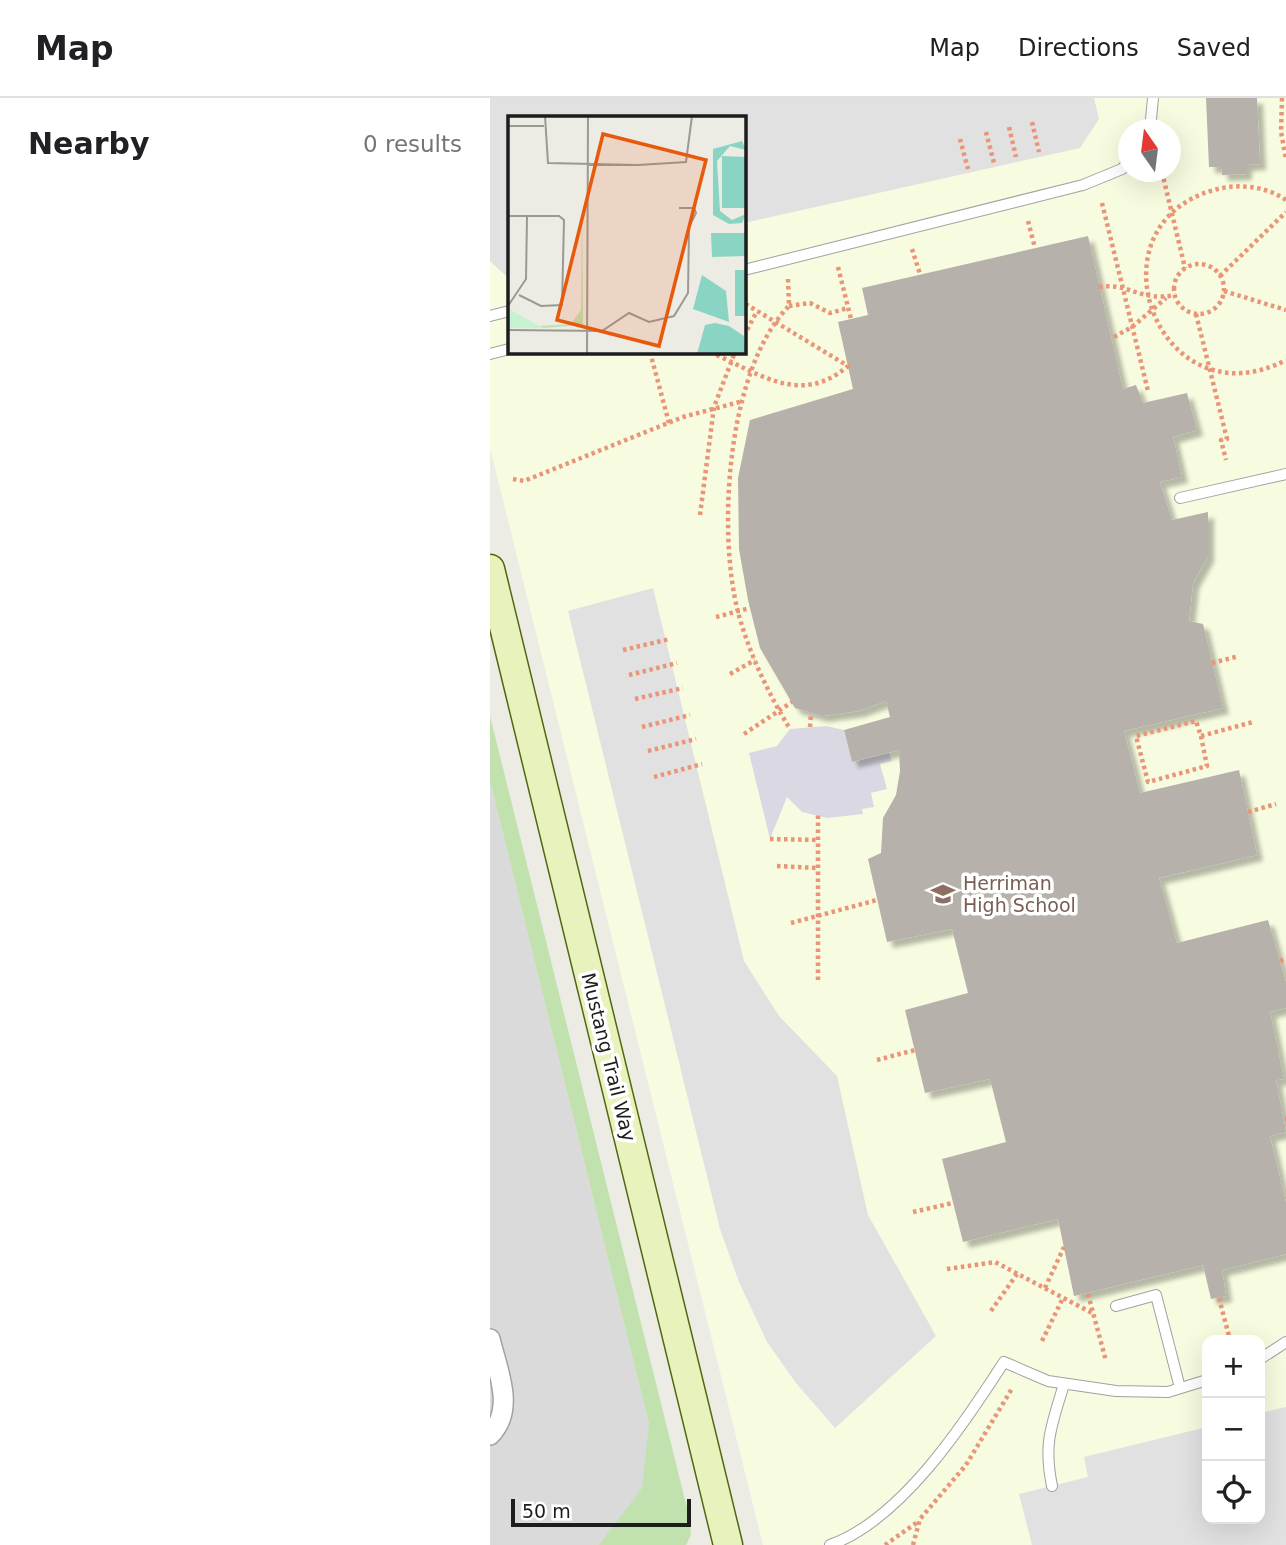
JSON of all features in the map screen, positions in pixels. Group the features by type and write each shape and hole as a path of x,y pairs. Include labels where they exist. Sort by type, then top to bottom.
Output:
{"main road":[{"name":"Mustang Trail Way","path":"490,569 728,1545"}],"street":[{"path":"490,1339 504,1394 504,1408 490,1435"}],"lane":[{"path":"1151,119 1153,98"},
{"path":"746,270 1083,186 1118,171"},
{"path":"490,316 508,311"},
{"path":"490,354 508,349"},
{"path":"1180,498 1286,474"},
{"path":"1116,1306 1156,1295 1180,1388"},
{"path":"1265,1356 1286,1342"},
{"path":"830,1545 865,1529 888,1510 969,1416 1004,1362 1064,1384 1116,1391 1168,1392 1202,1381"},
{"path":"1052,1486 1045,1455 1064,1384"}],"path":[{"path":"1282,98 1281,132 1286,159"},
{"path":"1032,122 1039,152"},
{"path":"1009,127 1016,157"},
{"path":"986,132 993,163"},
{"path":"960,139 968,169"},
{"path":"1164,182 1185,268"},
{"path":"1286,200 1264,190 1234,186 1206,192 1172,214 1159,231 1149,254 1145,279 1147,298 1158,327 1173,346 1194,362 1210,368 1245,373 1261,371 1286,360"},
{"path":"1102,203 1147,391"},
{"path":"1220,276 1286,212"},
{"path":"1028,221 1035,248"},
{"path":"912,249 920,274"},
{"path":"1192,265 1208,266 1220,276 1224,291 1218,305 1205,314 1196,314 1181,307 1172,296 1174,283 1185,268 1192,265"},
{"path":"838,267 851,319"},
{"path":"788,279 789,306"},
{"path":"1099,287 1111,285 1147,298 1172,296"},
{"path":"1224,291 1286,310"},
{"path":"1114,337 1132,327 1150,309 1172,296"},
{"path":"790,729 779,712 755,660 738,611 729,556 728,498 732,453 743,401 774,321 789,306 810,303 830,313 848,307"},
{"path":"715,354 801,388 820,384 848,366 746,304"},
{"path":"746,332 757,311"},
{"path":"1196,314 1227,439 1221,440 1226,460"},
{"path":"651,354 669,423"},
{"path":"700,515 714,407 734,354"},
{"path":"513,479 524,481 669,423 714,407 743,401"},
{"path":"716,617 750,608"},
{"path":"623,650 670,639"},
{"path":"1212,663 1239,656"},
{"path":"730,674 755,660"},
{"path":"629,675 677,663"},
{"path":"635,699 683,688"},
{"path":"744,734 792,702"},
{"path":"810,727 811,713"},
{"path":"642,727 690,715"},
{"path":"1196,721 1201,736 1207,766 1148,782 1136,736 1196,721"},
{"path":"1201,736 1253,722"},
{"path":"648,751 696,739"},
{"path":"654,776 702,764"},
{"path":"1248,812 1276,804"},
{"path":"817,980 818,815"},
{"path":"770,839 818,839"},
{"path":"777,866 817,868"},
{"path":"791,923 877,900"},
{"path":"877,1060 915,1050"},
{"path":"913,1212 953,1203"},
{"path":"1045,1288 1064,1247"},
{"path":"947,1269 995,1262 1094,1314"},
{"path":"991,1311 1017,1274"},
{"path":"1088,1294 1106,1361"},
{"path":"1042,1341 1063,1298"},
{"path":"1219,1298 1229,1335"},
{"path":"886,1545 920,1520 966,1465 1013,1387"},
{"path":"913,1545 920,1520"}],"shaded area":[{"name":"Herriman High School","path":"490,98 1286,98 1286,1545 763,1545 490,448"},
{"path":"490,98 1094,98 1099,119 1080,148 746,223 746,116 508,116 507,277 490,261"},
{"path":"653,588 744,961 779,1016 837,1076 868,1215 936,1336 835,1428 796,1383 767,1342 739,1282 720,1229 568,611"},
{"path":"826,726 844,730 852,762 889,753 892,761 880,764 887,789 871,793 874,807 862,809 863,814 827,818 802,812 787,797 770,839 749,753 777,746 790,729"},
{"path":"490,781 649,1424 677,1545 490,1545"},
{"path":"1286,1407 1286,1545 1032,1545 1019,1494 1088,1477 1084,1457 1202,1428 1202,1524 1265,1524 1265,1412"}],"green space":[{"path":"490,716 690,1520 691,1535 686,1545 599,1545 642,1488 649,1424 490,781"}],"building":[{"path":"1206,98 1257,98 1260,164 1246,165 1246,174 1222,175 1221,167 1209,167"},
{"path":"1088,236 1123,389 1136,385 1143,403 1187,393 1197,430 1173,437 1182,477 1160,482 1172,520 1208,512 1208,556 1193,583 1189,621 1203,624 1223,708 1124,731 1140,793 1239,770 1257,855 1159,878 1177,943 1268,920 1286,982 1286,1008 1270,1012 1284,1079 1276,1080 1286,1132 1270,1136 1286,1203 1286,1254 1222,1270 1226,1296 1211,1299 1203,1265 1074,1296 1058,1219 963,1242 942,1159 1006,1142 990,1079 925,1093 905,1010 968,993 952,929 887,942 868,859 881,853 883,818 896,795 900,771 899,750 852,762 844,730 890,717 886,701 859,711 822,716 795,708 760,648 739,549 738,478 750,420 853,389 838,322 868,315 862,288"}],"place":[{"name":"Herriman High School","path":"943,894"}]}
